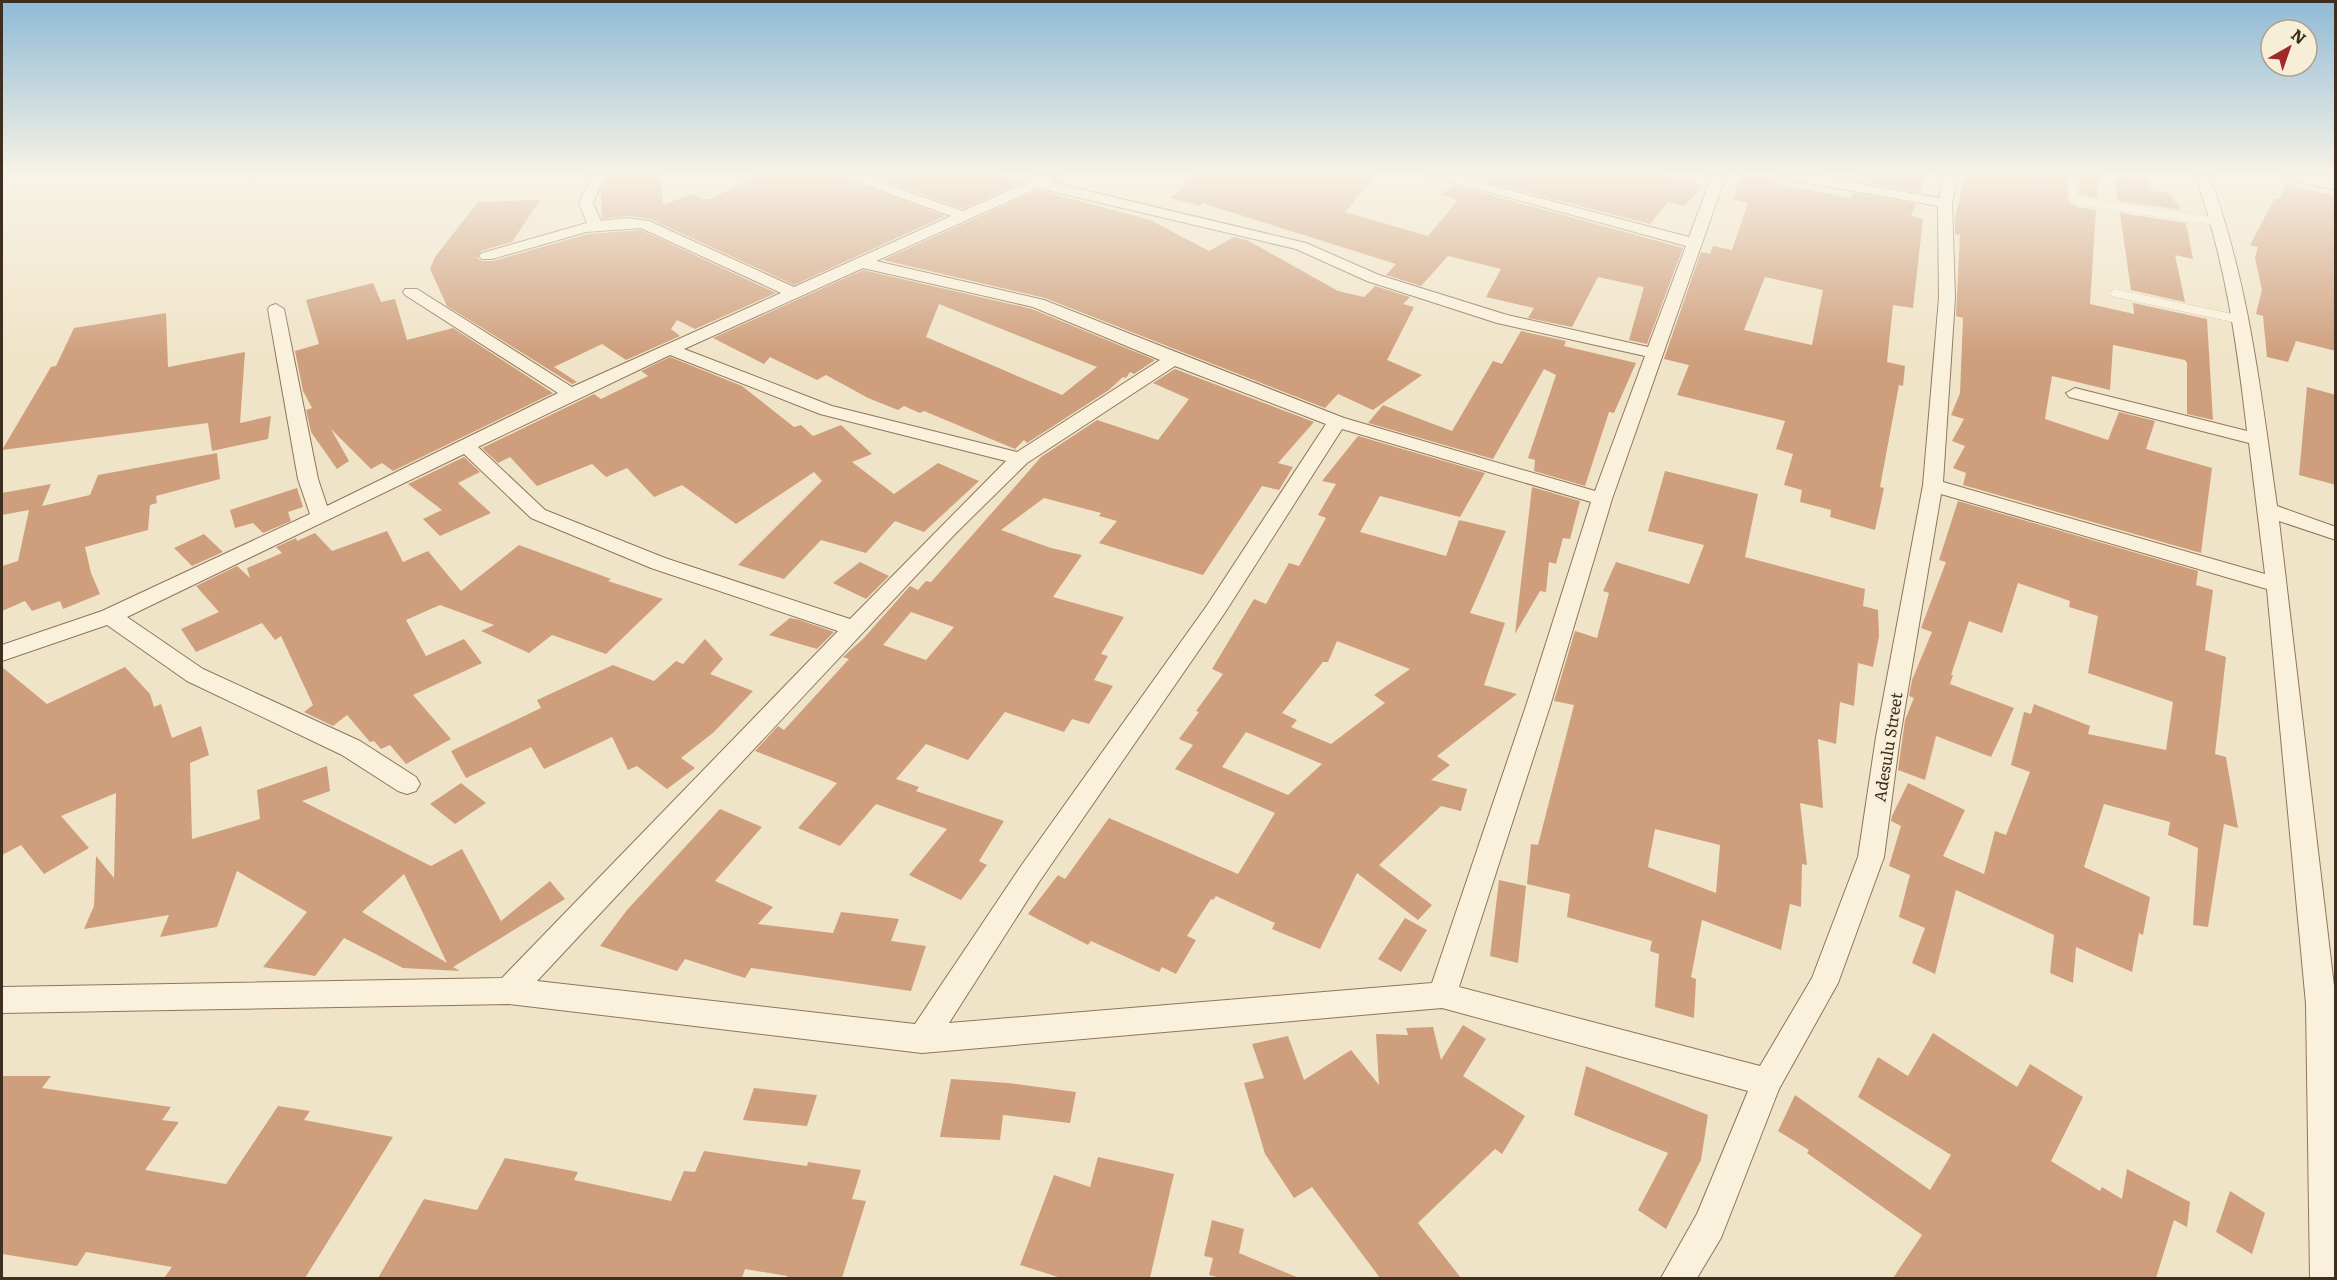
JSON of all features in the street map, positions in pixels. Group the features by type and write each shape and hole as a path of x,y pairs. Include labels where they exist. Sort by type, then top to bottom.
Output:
{"street":[{"path":"487,256 564,235"},
{"path":"667,235 792,292"},
{"path":"2,652 110,616 321,517 571,394 921,235"},
{"path":"1254,235 1302,246 1373,278 1503,319 1654,353"},
{"path":"1661,235 1693,243"},
{"path":"1442,994 1538,706 1602,499 1696,235"},
{"name":"Adesulu Street","path":"1678,1278 1709,1226 1767,1082 1824,983 1871,857 1888,737 1933,485 1947,298 1946,235"},
{"path":"2222,235 2242,320 2268,510 2328,1004 2327,1278"},
{"path":"860,261 1038,303 1173,360 1337,422 1602,499"},
{"path":"411,292 571,394"},
{"path":"276,309 308,479 321,517"},
{"path":"669,350 826,410 1020,459"},
{"path":"509,991 948,529 1020,459 1173,360"},
{"path":"2075,393 2257,439"},
{"path":"922,1039 1030,874 1216,609 1337,422"},
{"path":"465,445 538,514 594,539 658,563 854,628"},
{"path":"1933,485 2277,585"},
{"path":"2268,510 2336,534"},
{"path":"110,616 195,675 351,748 407,784"},
{"path":"2,1000 509,991 922,1039 1442,994 1767,1082"}],"lane":[{"path":"2115,293 2242,320"}],"building":[{"path":"452,235 517,235 512,242 481,251 477,258 482,261 493,261 585,235 651,235 776,293 695,329 677,320 671,329 680,336 626,360 602,344 554,367 577,382 572,384 447,306 430,269 435,257"},
{"path":"684,235 904,235 794,285"},
{"path":"939,235 1178,235 1209,251 1234,237 1247,240 1338,291 1364,297 1375,286 1410,297 1403,304 1414,307 1387,360 1422,375 1373,410 1338,394 1325,408 1045,298 883,260"},
{"path":"1303,235 1635,235 1683,248 1647,344 1629,340 1644,287 1598,277 1572,327 1528,318 1534,308 1486,297 1501,269 1448,256 1421,286 1386,275 1396,264"},
{"path":"1737,235 1921,235 1913,308 1893,305 1887,362 1905,366 1903,386 1899,385 1880,487 1884,488 1875,530 1830,517 1831,510 1800,502 1802,490 1784,485 1793,454 1776,449 1785,421 1677,395 1689,365 1664,359 1701,252 1710,254 1713,246 1732,250","holes":["1765,277 1823,290 1812,345 1744,330"]},
{"path":"1960,235 2094,235 2090,304 2134,314 2133,303 2207,319 2213,420 2187,414 2187,363 2185,360 2113,345 2110,390 2052,376 2045,419 2108,440 2119,412 2155,421 2146,449 2212,468 2201,553 1963,485 1966,473 1953,468 1965,446 1952,441 1964,419 1951,415 1960,393 1963,318 1956,316"},
{"path":"2123,235 2188,235 2193,259 2175,255 2185,302 2131,290"},
{"path":"2255,235 2336,235 2336,351 2296,341 2288,362 2267,357 2263,316 2256,314 2262,290 2255,258 2258,247 2250,245"},
{"path":"863,270 1032,309 1155,360 1134,374 1130,372 1126,378 1123,377 1109,390 1027,443 1024,440 1015,449 924,411 920,413 904,406 898,410 868,398 826,375 817,380 770,357 764,364 713,338","holes":["939,304 1097,367 1062,395 926,337"]},
{"path":"373,283 381,302 395,299 407,340 453,328 553,393 393,471 382,463 371,469 331,429 349,461 337,469 311,432 306,410 312,408 303,391 295,351 319,344 306,300"},
{"path":"166,313 168,367 245,352 240,423 271,416 268,439 212,451 208,423 2,450 51,367 56,366 74,328"},
{"path":"1521,331 1566,341 1564,346 1636,363 1614,413 1609,412 1585,486 1534,471 1535,460 1528,458 1556,375 1544,369 1493,459 1368,423 1383,405 1452,431 1493,361 1502,364"},
{"path":"670,357 742,386 794,427 801,425 813,436 841,425 872,454 852,462 894,494 938,463 979,481 924,532 895,521 866,553 821,540 784,579 738,565 822,481 814,472 736,524 682,485 654,497 627,468 606,477 592,464 537,486 510,457 498,463 482,448 594,394 601,399 648,376 641,371"},
{"path":"1175,369 1314,422 1278,463 1293,467 1279,490 1262,486 1203,575 1099,543 1117,521 1099,516 1101,513 1044,498 1001,530 1051,548 1082,555 1053,597 1124,617 1101,654 1108,656 1094,680 1113,686 1089,724 1072,719 1064,732 1005,712 968,760 926,744 896,779 919,787 916,791 1004,821 979,861 987,865 961,900 909,875 947,829 876,804 840,846 798,828 837,783 755,751 778,726 784,730 849,659 843,657 863,639 910,586 918,590 926,581 931,582 1041,457 1097,420 1158,440 1189,399 1153,383","holes":["911,612 954,627 926,660 883,645"]},
{"path":"2307,387 2336,395 2336,485 2299,475"},
{"path":"1358,436 1485,473 1460,517 1380,496 1360,532 1446,556 1459,520 1506,531 1470,613 1505,623 1484,685 1517,694 1437,756 1450,765 1431,780 1467,789 1461,811 1441,806 1379,865 1432,905 1418,920 1357,873 1320,949 1272,929 1275,923 1216,896 1213,900 1211,899 1187,936 1196,940 1176,974 1162,967 1159,972 1091,941 1088,945 1028,914 1058,875 1065,879 1109,818 1238,874 1275,813 1175,769 1193,745 1179,739 1223,674 1212,669 1254,599 1266,604 1289,563 1299,566 1326,518 1318,515 1336,484 1322,481","holes":["1337,641 1410,669 1374,695 1385,703 1331,744 1291,727 1297,720 1282,713 1323,662 1328,662","1246,732 1322,764 1288,795 1222,767"]},
{"path":"217,453 220,479 156,496 157,503 150,505 148,530 85,547 91,573 100,594 63,609 60,601 32,611 25,601 2,611 2,566 18,561 29,510 2,515 2,493 51,484 42,506 90,495 98,475"},
{"path":"464,457 480,472 458,483 491,513 440,536 423,519 442,510 408,484"},
{"path":"1665,471 1758,494 1745,557 1865,589 1863,606 1878,610 1879,636 1873,667 1858,663 1854,706 1840,702 1836,744 1818,739 1823,808 1800,803 1807,865 1802,864 1801,907 1790,904 1781,950 1702,920 1691,977 1696,979 1694,1018 1655,1007 1659,954 1650,951 1652,941 1567,917 1570,894 1527,884 1531,844 1538,845 1574,705 1554,701 1575,631 1597,638 1609,593 1603,591 1616,562 1689,584 1704,545 1648,531","holes":["1655,829 1720,845 1716,893 1648,867"]},
{"path":"1532,487 1580,501 1570,539 1563,538 1556,564 1549,562 1546,592 1540,591 1515,634"},
{"path":"297,488 303,507 288,512 291,521 263,533 253,523 235,528 230,510"},
{"path":"1958,501 2198,571 2196,585 2213,590 2205,650 2226,657 2215,754 2226,757 2238,828 2224,824 2208,927 2193,925 2198,848 2168,835 2170,822 2104,804 2084,867 2150,897 2143,935 2139,933 2132,972 2076,947 2073,983 2050,973 2054,935 1956,890 1935,974 1912,963 1925,928 1899,917 1910,875 1889,866 1901,826 1891,821 1892,816 1908,783 1965,810 1943,856 1984,874 1995,831 2006,835 2030,772 2011,765 2024,712 2031,714 2034,704 2090,726 2088,734 2166,750 2173,702 2088,673 2098,616 2069,607 2070,601 2018,583 2002,633 1969,621 1951,675 1953,675 1950,684 2014,708 1991,757 1936,736 1925,780 1898,770 1905,720 1914,698 1909,696 1912,680 1932,632 1921,628 1946,562 1939,560"},
{"path":"387,531 403,562 428,551 461,591 519,545 611,579 608,581 663,599 606,654 552,635 529,653 481,631 494,625 440,605 406,620 426,656 464,639 482,663 413,695 451,739 406,764 390,745 381,749 374,741 370,742 347,715 333,726 304,712 313,705 281,636 275,640 262,623 196,652 181,629 219,612 196,586 237,566 250,578 247,568 282,553 276,547 315,533 332,551"},
{"path":"204,534 223,552 192,566 174,548"},
{"path":"860,562 889,576 866,599 833,583"},
{"path":"790,618 834,632 817,649 769,635"},
{"path":"705,639 723,659 710,674 753,691 714,732 681,758 695,768 667,789 637,766 628,770 612,737 544,769 531,747 466,778 451,751 541,708 537,700 613,665 654,681 676,661 683,664"},
{"path":"2,667 47,704 125,667 150,694 154,707 161,704 172,738 201,726 209,755 190,763 192,839 260,819 257,790 327,766 330,791 302,801 431,866 462,849 501,921 550,881 565,899 453,967 460,971 403,968 344,938 315,976 263,967 307,912 237,871 217,927 160,937 169,915 84,929 94,906 96,856 114,878 116,793 61,816 89,848 44,874 21,845 2,855","holes":["404,874 447,963 362,912"]},
{"path":"461,783 486,803 455,824 430,804"},
{"path":"720,809 762,827 715,881 773,907 758,924 833,933 841,912 899,919 891,941 926,946 911,991 751,968 745,978 685,959 677,971 600,946 627,910"},
{"path":"1499,880 1526,886 1518,963 1490,956"},
{"path":"1405,918 1427,930 1401,972 1378,959"},
{"path":"1463,1025 1486,1039 1463,1076 1525,1116 1502,1154 1495,1149 1418,1223 1461,1278 1380,1278 1312,1187 1294,1198 1265,1154 1244,1083 1264,1078 1252,1044 1288,1036 1304,1080 1351,1050 1379,1085 1376,1034 1408,1035 1406,1028 1433,1027 1441,1060"},
{"path":"1933,1033 2017,1087 2030,1064 2083,1097 2051,1161 2100,1191 2102,1187 2122,1199 2127,1169 2190,1202 2187,1227 2174,1220 2156,1278 1893,1278 1922,1235 1807,1153 1809,1150 1778,1131 1795,1095 1930,1190 1951,1155 1858,1097 1878,1057 1908,1076"},
{"path":"1586,1066 1708,1115 1701,1160 1666,1229 1638,1210 1668,1153 1574,1115"},
{"path":"2,1076 51,1076 42,1088 171,1107 162,1120 179,1122 145,1170 226,1184 278,1106 310,1111 304,1120 393,1137 305,1278 164,1278 172,1267 86,1252 77,1266 2,1254"},
{"path":"951,1079 1008,1083 1076,1092 1070,1123 1003,1115 1000,1140 940,1137"},
{"path":"754,1088 817,1095 807,1126 743,1120"},
{"path":"704,1151 807,1166 808,1162 861,1170 852,1199 866,1201 842,1278 787,1278 787,1276 745,1269 742,1278 378,1278 424,1199 477,1210 505,1158 578,1172 574,1180 671,1201 684,1171 695,1172"},
{"path":"1098,1157 1174,1174 1150,1278 1061,1278 1020,1265 1054,1175 1090,1187"},
{"path":"2230,1191 2265,1213 2252,1254 2216,1232"},
{"path":"1212,1220 1244,1229 1239,1253 1299,1278 1221,1278 1209,1275 1213,1258 1204,1256"}]}
